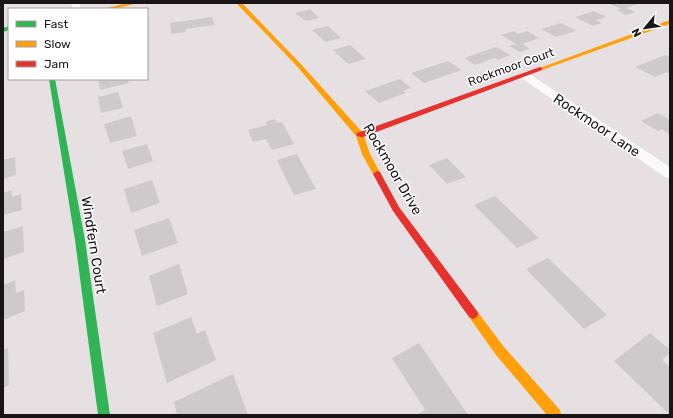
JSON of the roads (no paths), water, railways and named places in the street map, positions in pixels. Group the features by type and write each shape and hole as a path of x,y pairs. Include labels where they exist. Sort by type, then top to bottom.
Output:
{"street":[{"path":"111,8 135,3"},
{"name":"Rockmoor Drive","path":"239,3 297,63 360,135 366,154 396,209 500,351 555,415"},
{"name":"Rockmoor Court","path":"360,135 670,22"},
{"name":"Rockmoor Lane","path":"524,75 670,174"},
{"name":"Windfern Court","path":"52,80 80,240 104,415"}]}
